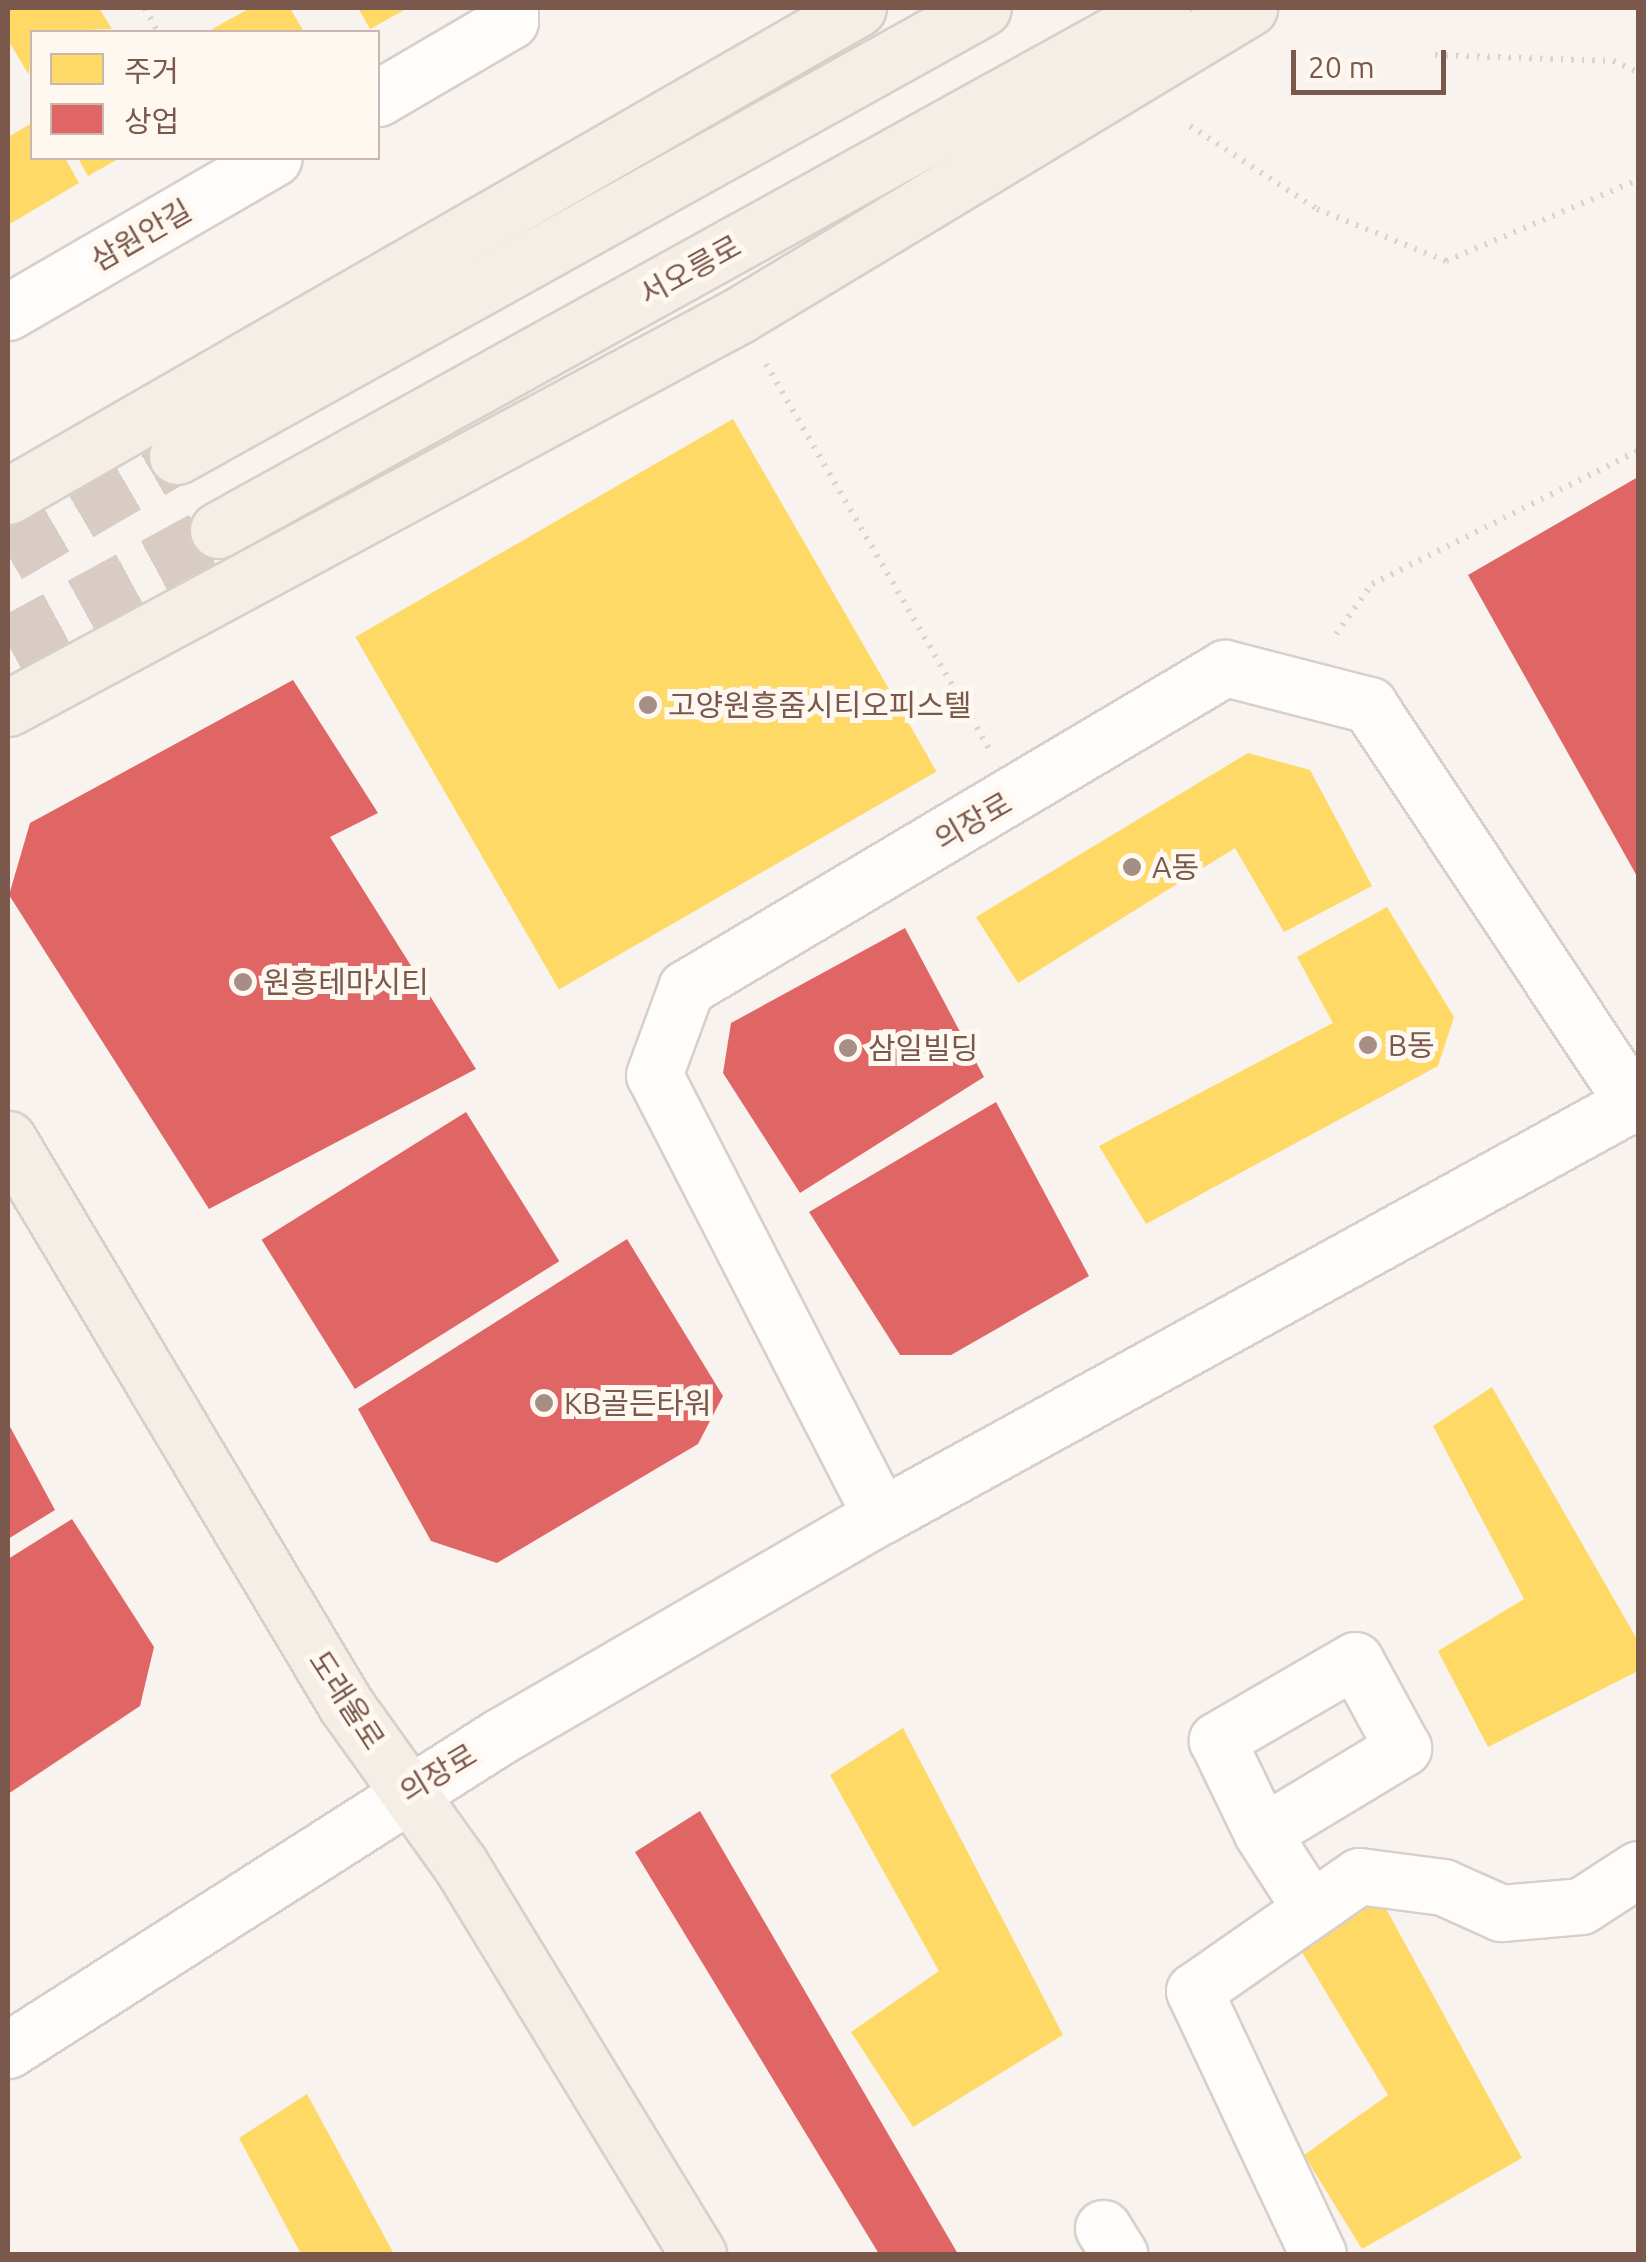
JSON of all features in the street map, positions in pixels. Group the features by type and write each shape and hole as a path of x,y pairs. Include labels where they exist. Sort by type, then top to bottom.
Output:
{"main road":[{"path":"8,496 858,8"},
{"path":"178,456 983,8"},
{"name":"서오릉로","path":"218,530 1162,8"},
{"path":"8,708 738,316 1249,8"},
{"name":"도래울로","path":"8,1139 346,1705 408,1790 698,2254"}],"street":[{"path":"380,97 510,21 510,8"},
{"name":"삼원안길","path":"8,312 271,160"},
{"name":"의장로","path":"8,2050 408,1790 881,1516 1636,1101 1369,705 1225,668 686,988 654,1075 881,1516"},
{"path":"1262,1833 1308,1906"},
{"path":"1318,2254 1194,1991 1308,1906 1360,1876 1443,1887 1501,1912 1581,1906 1638,1870"}],"path":[{"path":"144,8 157,30"},
{"path":"1435,55 1613,62 1638,72"},
{"path":"1190,126 1318,208 1446,260 1638,180"},
{"path":"766,364 990,751"},
{"path":"1336,634 1372,584 1638,451"}],"building: 주거":[{"path":"8,8 99,8 112,29 30,30 29,75 8,40"},
{"path":"250,8 290,8 303,30 211,30"},
{"path":"358,8 408,8 370,29"},
{"path":"30,124 30,160 66,160 79,183 8,225 8,137"},
{"path":"79,160 116,160 88,176"},
{"name":"고양원흥줌시티오피스텔","path":"733,419 936,771 559,989 355,637"},
{"name":"A동","path":"1248,753 1310,770 1372,886 1284,932 1235,848 1018,983 976,917"},
{"name":"B동","path":"1387,907 1454,1017 1438,1066 1146,1224 1099,1146 1333,1023 1297,957"},
{"path":"1492,1387 1638,1641 1638,1671 1488,1747 1438,1651 1524,1599 1433,1426"},
{"path":"903,1728 1063,2035 913,2127 851,2032 939,1971 830,1775"},
{"path":"1372,1883 1522,2158 1362,2249 1304,2155 1388,2095 1291,1934"},
{"path":"307,2094 394,2254 301,2254 239,2138"}],"building: 상업":[{"path":"1638,477 1638,878 1468,575"},
{"name":"원흥테마시티","path":"293,680 378,813 330,837 476,1069 209,1209 9,895 30,823"},
{"name":"삼일빌딩","path":"905,928 984,1077 800,1193 723,1073 731,1023"},
{"path":"996,1102 1089,1276 951,1355 900,1355 809,1212"},
{"path":"466,1112 559,1261 355,1389 262,1240"},
{"name":"KB골든타워","path":"627,1239 723,1396 698,1444 497,1563 431,1541 358,1409"},
{"path":"8,1423 55,1510 8,1539"},
{"path":"72,1519 154,1647 140,1706 8,1794 8,1559"},
{"path":"700,1811 958,2254 879,2254 635,1852"}],"tunnel":[{"path":"8,555 177,456"},
{"path":"8,644 218,530"}],"place":[{"name":"고양원흥줌시티오피스텔","path":"648,705"},
{"name":"A동","path":"1132,867"},
{"name":"원흥테마시티","path":"243,982"},
{"name":"B동","path":"1368,1045"},
{"name":"삼일빌딩","path":"848,1048"},
{"name":"KB골든타워","path":"544,1403"}]}
